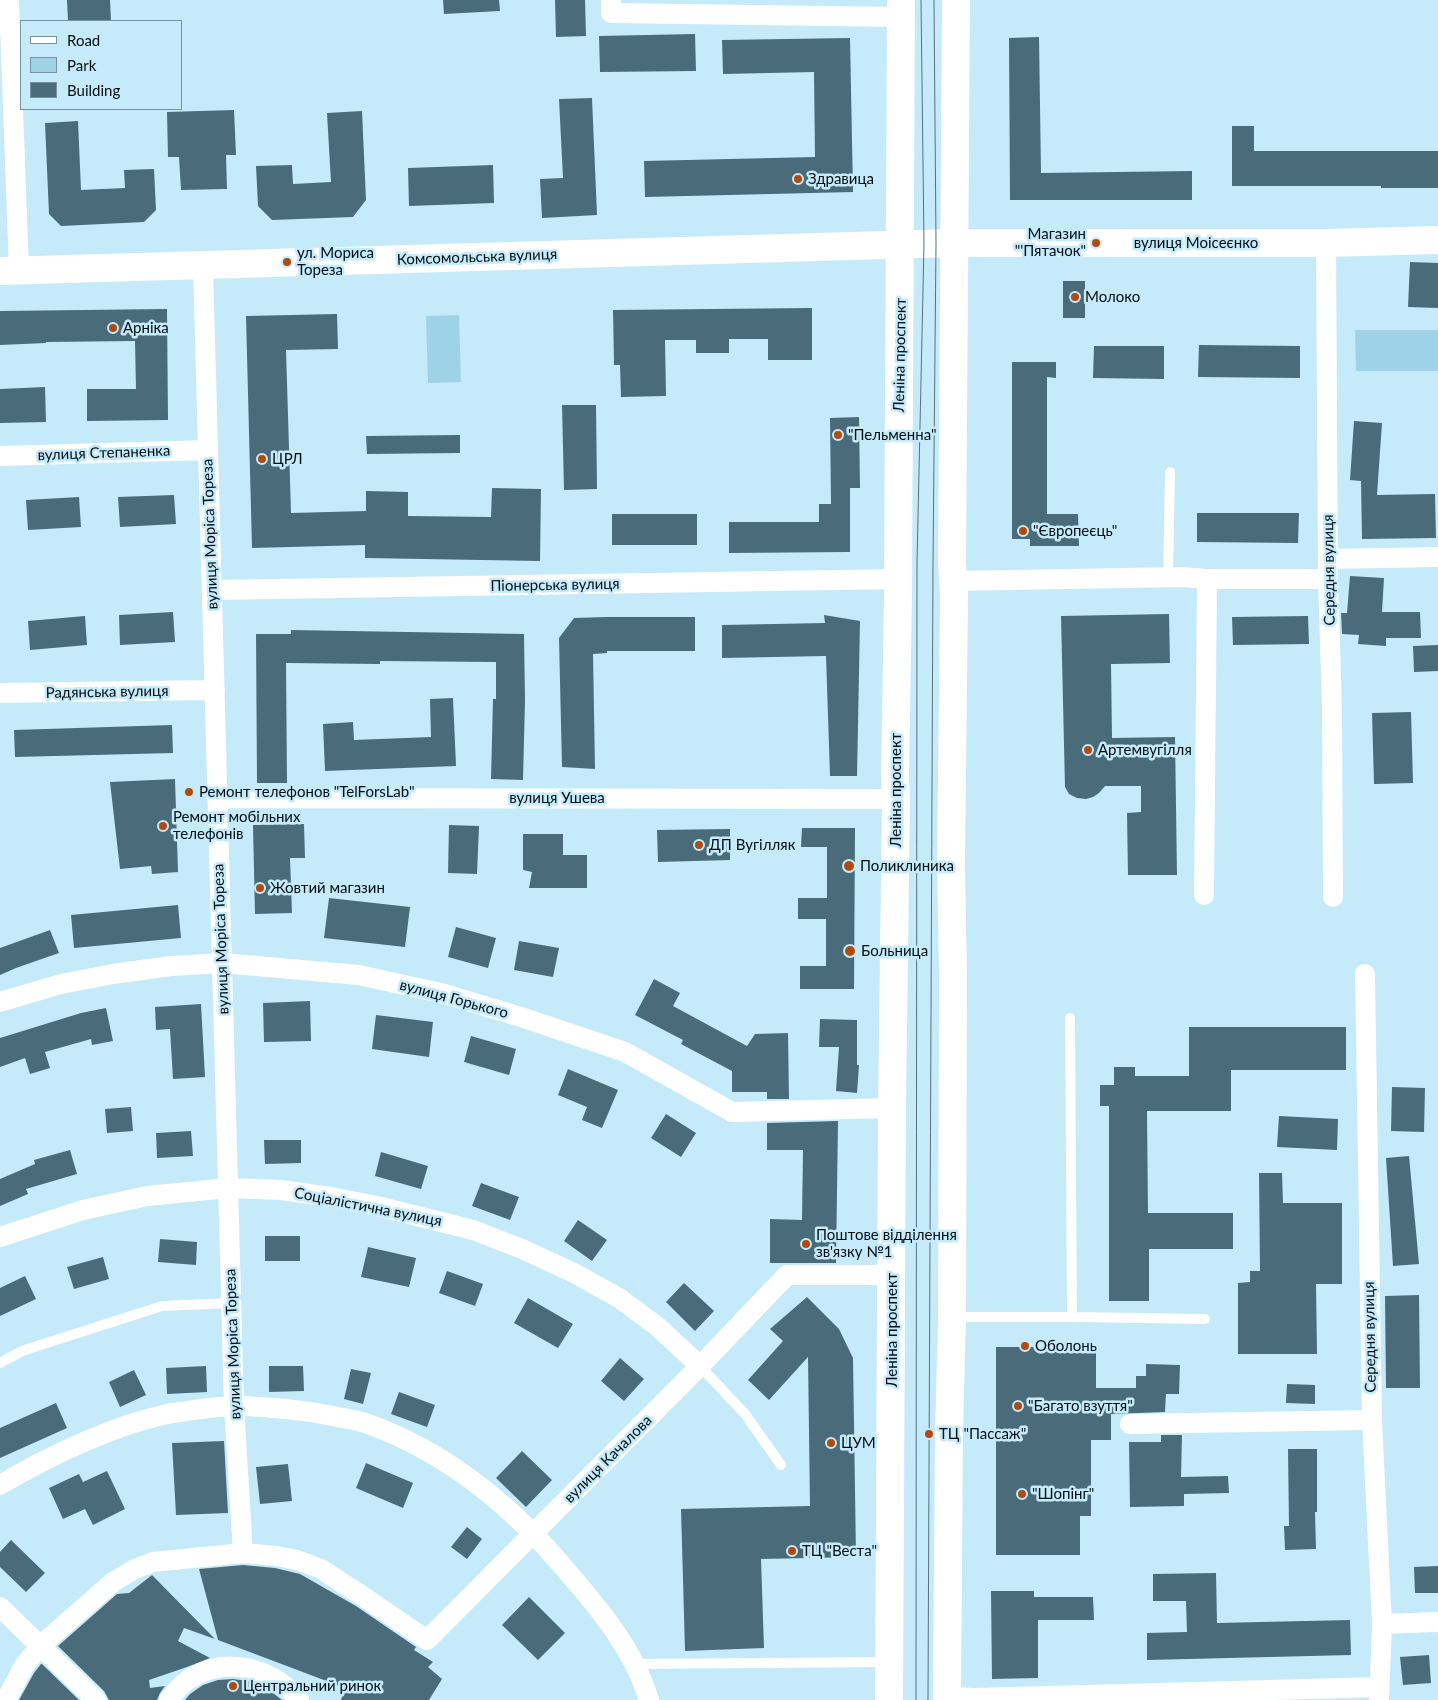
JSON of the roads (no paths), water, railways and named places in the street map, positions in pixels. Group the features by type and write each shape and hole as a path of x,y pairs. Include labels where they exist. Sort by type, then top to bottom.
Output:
{"main road":[{"path":"947,1698 952,1318 953,974 951,864 954,581 952,562 953,243 956,0"},
{"name":"Леніна проспект","path":"890,1700 892,1108 901,244 901,9"},
{"name":"вулиця Моісеєнко","path":"953,243 1326,243 1438,240"},
{"name":"Комсомольська вулиця","path":"10,270 953,243"}],"street":[{"path":"9,0 10,270"},
{"path":"611,0 610,13 901,9"},
{"name":"Середня вулиця","path":"1326,243 1328,579 1332,708 1333,897"},
{"name":"вулиця Моріса Тореза","path":"203,265 234,1406 242,1553"},
{"name":"вулиця Степаненка","path":"0,456 208,450"},
{"path":"1328,559 1438,557"},
{"path":"954,581 1168,577 1207,579 1328,579"},
{"name":"Піонерська вулиця","path":"212,590 898,579"},
{"path":"1204,895 1207,579"},
{"name":"Радянська вулиця","path":"0,693 214,690"},
{"name":"вулиця Ушева","path":"217,798 896,799"},
{"name":"вулиця Горького","path":"0,1002 61,984 171,966 222,963 360,975 445,994 625,1052 732,1112 892,1108"},
{"name":"Середня вулиця","path":"1365,974 1372,1420 1382,1624 1379,1693"},
{"name":"Соціалістична вулиця","path":"0,1238 83,1210 147,1196 228,1188 282,1190 331,1197 377,1206 473,1230 522,1249 574,1273 619,1298 658,1327 700,1366"},
{"name":"вулиця Качалова","path":"242,1553 297,1560 320,1569 427,1640 700,1366 787,1275 892,1275"},
{"path":"0,1485 66,1451 119,1428 167,1415 234,1406 309,1410 367,1423 420,1447 458,1470 490,1493 534,1533 590,1597 627,1648 643,1680 649,1700"},
{"path":"1130,1424 1372,1420"},
{"path":"6,1700 24,1666 40,1646 113,1582 153,1562 242,1553"},
{"path":"0,1607 96,1700"},
{"path":"1382,1624 1438,1622"},
{"path":"169,1700 193,1676 216,1667 237,1665 270,1675 299,1700"},
{"path":"947,1698 1379,1693"}],"lane":[{"path":"1168,577 1170,472"},
{"path":"1070,1018 1072,1317"},
{"path":"0,1364 22,1351 162,1306 232,1303"},
{"path":"952,1318 1205,1318"},
{"path":"700,1366 745,1414 781,1465"},
{"path":"635,1664 889,1662"}],"tram line":[{"path":"916,1700 917,563 924,244 921,0"},
{"path":"928,1700 936,243 934,0"}],"place":[{"name":"Здравица","path":"798,179"},
{"name":"Магазин \"'Пятачок\"","path":"1096,243"},
{"name":"ул. Мориса Тореза","path":"287,262"},
{"name":"Молоко","path":"1075,297"},
{"name":"Арніка","path":"113,328"},
{"name":"\"Пельменна\"","path":"838,435"},
{"name":"ЦРЛ","path":"262,459"},
{"name":"\"Європеєць\"","path":"1023,531"},
{"name":"Артемвугілля","path":"1088,750"},
{"name":"Ремонт телефонов \"TelForsLab\"","path":"189,792"},
{"name":"Ремонт мобільних телефонів","path":"163,826"},
{"name":"ДП Вугілляк","path":"699,845"},
{"name":"Поликлиника","path":"849,866"},
{"name":"Жовтий магазин","path":"260,888"},
{"name":"Больница","path":"850,951"},
{"name":"Поштове відділення зв'язку №1","path":"806,1244"},
{"name":"Оболонь","path":"1025,1346"},
{"name":"\"Багато взуття\"","path":"1018,1406"},
{"name":"ТЦ \"Пассаж\"","path":"929,1434"},
{"name":"ЦУМ","path":"831,1443"},
{"name":"\"Шопінг\"","path":"1022,1494"},
{"name":"ТЦ \"Веста\"","path":"792,1551"},
{"name":"Центральний ринок","path":"233,1686"}]}
